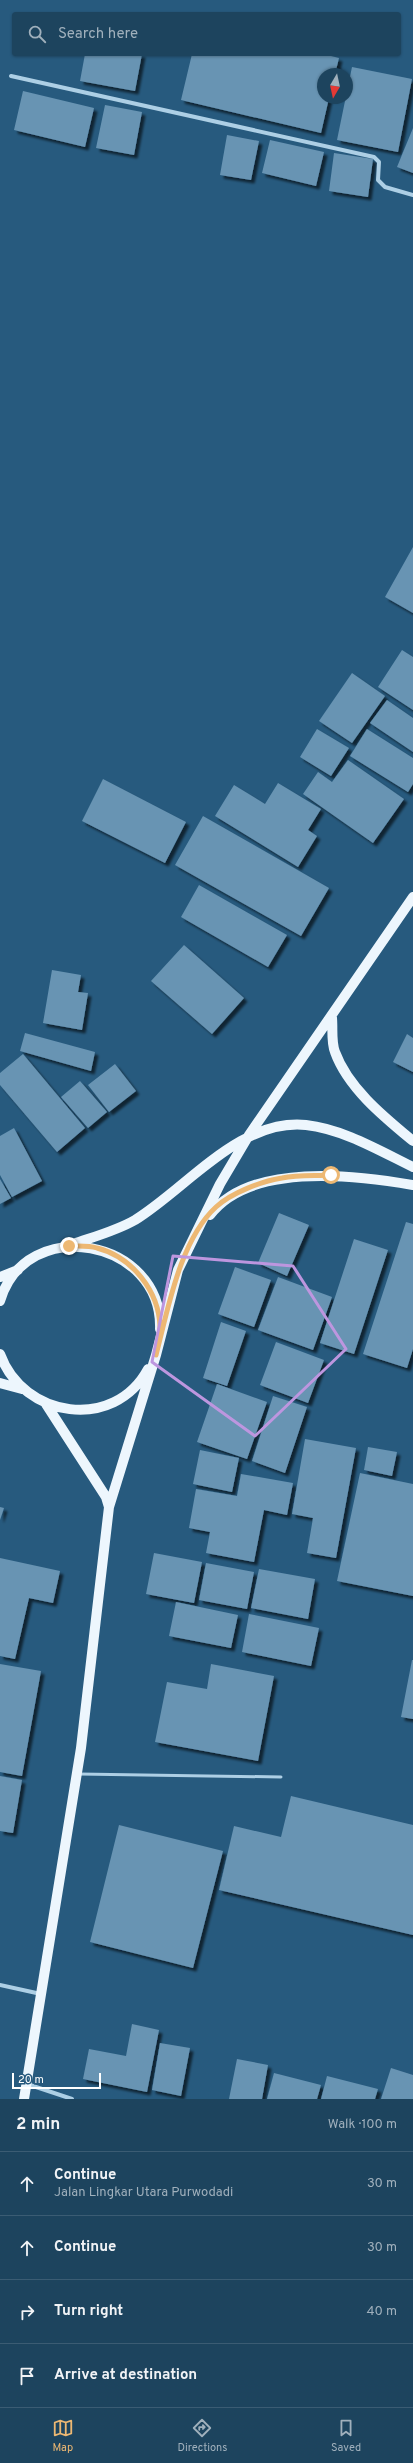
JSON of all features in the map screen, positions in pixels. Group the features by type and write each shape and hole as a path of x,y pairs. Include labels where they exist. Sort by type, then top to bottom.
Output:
{"main road":[{"path":"24,2099 76,1774 109,1507 156,1355 178,1270 220,1184 250,1135 332,1018 413,897"},
{"path":"332,1018 334,1051 349,1079 387,1119 413,1141"},
{"path":"0,1301 3,1292 18,1270 33,1258 50,1250 69,1246 134,1221 175,1192 205,1165 250,1135 270,1127 306,1125 354,1140 413,1166"},
{"path":"199,1229 216,1206 251,1186 283,1178 331,1175 413,1185"},
{"path":"0,1383 22,1389 46,1404 72,1410 99,1407 124,1396 143,1378 156,1355 160,1328 156,1301 142,1277 122,1259 96,1248 69,1246"},
{"path":"0,1277 18,1270"},
{"path":"0,1354 5,1368 22,1389"},
{"path":"46,1404 106,1497 109,1507"}],"street":[{"path":"11,76 374,157 379,162 378,180 385,187 413,195"},
{"path":"0,1985 41,1994"},
{"path":"26,2084 72,2099"}],"lane":[{"path":"76,1774 281,1777"}],"highlighted area":[{"path":"173,1256 293,1266 346,1349 255,1436 152,1362"}],"building":[{"path":"85,56 142,56 135,91 80,81"},
{"path":"192,56 331,56 339,58 336,68 317,68 317,104 328,104 321,133 181,100"},
{"path":"352,67 412,79 398,152 337,140 344,104 353,104 353,68"},
{"path":"23,91 94,108 85,147 14,130"},
{"path":"105,105 142,112 134,155 96,148"},
{"path":"413,128 413,173 397,167"},
{"path":"227,135 259,141 251,180 220,175"},
{"path":"270,140 324,152 316,186 262,173"},
{"path":"334,153 373,159 368,197 329,191"},
{"path":"413,547 413,613 385,597"},
{"path":"402,650 413,657 413,710 378,687"},
{"path":"352,673 385,696 352,743 319,721"},
{"path":"387,700 413,718 413,752 370,723"},
{"path":"317,729 349,748 331,776 300,757"},
{"path":"367,729 413,758 413,784 408,792 350,756"},
{"path":"348,760 404,799 373,843 303,794 318,772 332,782"},
{"path":"103,779 186,822 165,863 82,821"},
{"path":"278,783 321,809 308,830 317,836 298,867 215,816 234,785 265,804"},
{"path":"203,816 329,888 301,936 175,865"},
{"path":"199,885 287,935 268,967 181,917"},
{"path":"184,945 244,998 212,1034 151,981"},
{"path":"52,970 81,975 78,992 88,993 82,1030 43,1023"},
{"path":"25,1033 95,1052 91,1071 20,1051"},
{"path":"407,1034 413,1038 413,1072 393,1062"},
{"path":"23,1054 85,1128 57,1152 0,1085 0,1073"},
{"path":"115,1064 136,1091 109,1112 88,1085"},
{"path":"80,1081 107,1112 88,1128 61,1097"},
{"path":"14,1128 42,1181 12,1197 0,1175 0,1136"},
{"path":"0,1179 11,1198 0,1204"},
{"path":"279,1213 309,1225 287,1276 258,1263"},
{"path":"406,1222 413,1224 413,1349 407,1368 363,1354"},
{"path":"354,1239 388,1250 354,1354 320,1343"},
{"path":"235,1267 271,1280 254,1327 218,1314"},
{"path":"278,1277 332,1297 313,1350 258,1330"},
{"path":"221,1322 246,1331 227,1386 203,1378"},
{"path":"276,1342 324,1360 308,1403 260,1385"},
{"path":"217,1384 267,1402 247,1459 197,1442"},
{"path":"273,1396 307,1407 285,1473 252,1461"},
{"path":"305,1439 356,1448 336,1558 307,1553 313,1518 292,1514"},
{"path":"368,1447 397,1452 392,1476 364,1470"},
{"path":"200,1450 239,1458 232,1492 193,1484"},
{"path":"360,1473 413,1484 413,1596 337,1581"},
{"path":"241,1474 293,1483 287,1515 264,1510 254,1562 206,1553 210,1532 189,1528 196,1489 237,1496"},
{"path":"0,1507 4,1508 0,1520"},
{"path":"154,1553 202,1562 194,1603 146,1594"},
{"path":"0,1558 60,1571 53,1603 29,1598 15,1659 0,1656"},
{"path":"206,1563 254,1572 247,1609 199,1600"},
{"path":"259,1569 315,1579 308,1619 251,1608"},
{"path":"176,1602 238,1615 231,1648 169,1636"},
{"path":"249,1614 319,1628 311,1666 242,1652"},
{"path":"413,1660 413,1719 401,1717"},
{"path":"0,1664 41,1671 22,1776 0,1772"},
{"path":"211,1664 274,1676 258,1761 155,1742 167,1682 207,1689"},
{"path":"0,1776 22,1780 13,1833 0,1831"},
{"path":"291,1796 413,1825 413,1935 219,1890 234,1826 281,1837"},
{"path":"119,1825 223,1851 193,1968 90,1942"},
{"path":"132,2024 159,2030 147,2092 83,2079 89,2049 126,2056"},
{"path":"160,2043 190,2048 181,2096 152,2090"},
{"path":"237,2059 268,2065 262,2099 229,2099"},
{"path":"391,2068 413,2075 413,2099 381,2099"},
{"path":"274,2073 321,2085 317,2099 267,2099"},
{"path":"327,2076 378,2089 375,2099 321,2099"}],"route":[{"path":"69,1246 96,1248 122,1259 142,1277 156,1301 160,1328 156,1355 178,1270 199,1229 216,1206 251,1186 283,1178 331,1175"}]}
